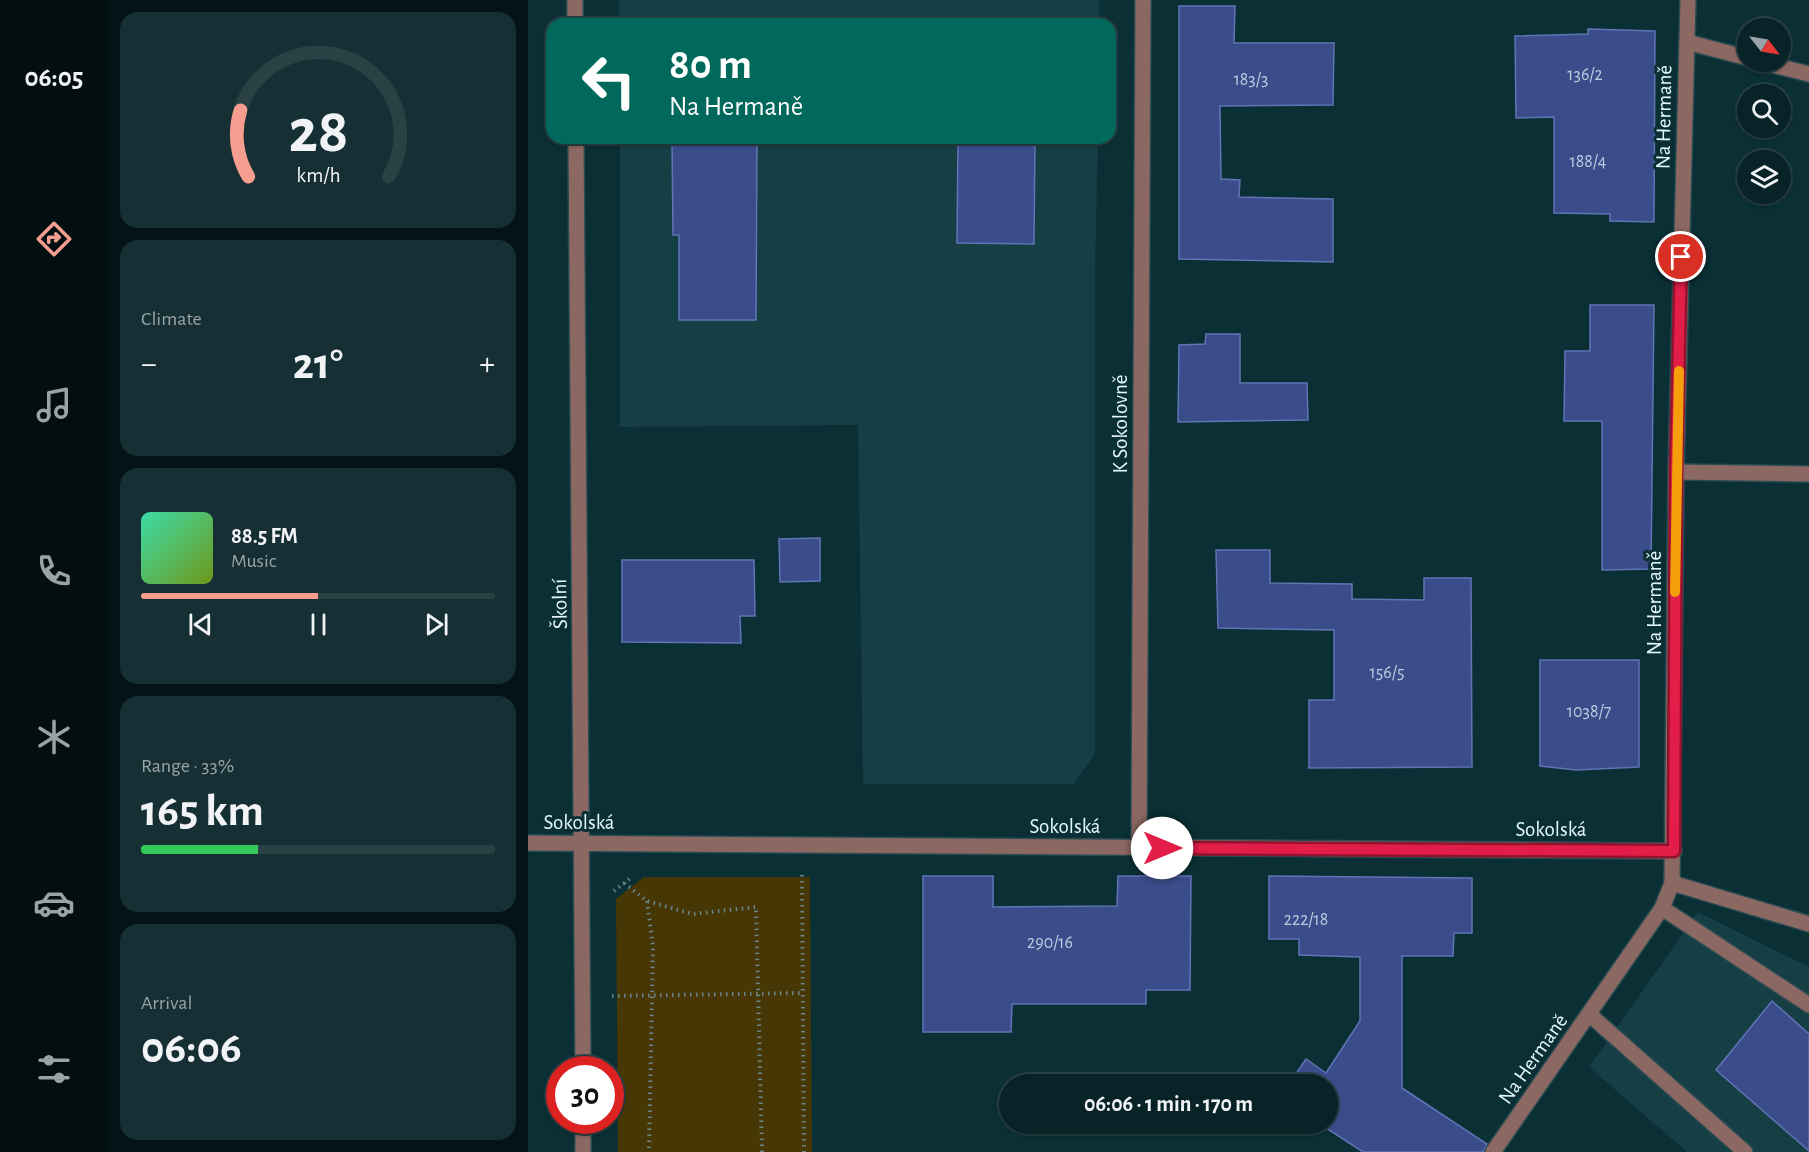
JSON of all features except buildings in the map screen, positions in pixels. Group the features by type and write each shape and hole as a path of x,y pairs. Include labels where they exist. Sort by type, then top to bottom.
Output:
{"street":[{"path":"575,0 575,18"},
{"name":"K Sokolovně","path":"1139,848 1143,0"},
{"name":"Na Hermaně","path":"1493,1152 1662,908 1672,883 1676,472 1688,0"},
{"path":"1687,42 1737,55"},
{"path":"1791,70 1809,74"},
{"name":"Školní","path":"576,144 583,1056"},
{"path":"1676,472 1809,474"},
{"name":"Sokolská","path":"528,843 1674,851"},
{"path":"1672,883 1809,924"},
{"path":"1662,908 1809,1005"},
{"path":"1590,1015 1744,1152"},
{"path":"583,1134 583,1152"}],"path":[{"path":"802,869 804,1152"},
{"path":"610,894 641,870"},
{"path":"624,883 647,901 693,914 756,907 762,1152"},
{"path":"647,901 653,946 649,1152"},
{"path":"611,985 612,1008"},
{"path":"611,996 803,993"}],"shaded area":[{"path":"619,0 1099,0 1099,18 619,18"},
{"path":"620,144 1098,144 1095,270 1095,754 1074,784 863,784 858,425 620,427"},
{"path":"644,877 810,877 812,1152 618,1152 618,1134 624,1134 624,1056 617,1056 616,899"},
{"path":"1698,912 1809,967 1809,1152 1687,1152 1589,1067"}],"slow traffic":[{"path":"1675,592 1679,371"}],"route":[{"path":"1162,848 1674,851 1676,472 1681,257"}]}
